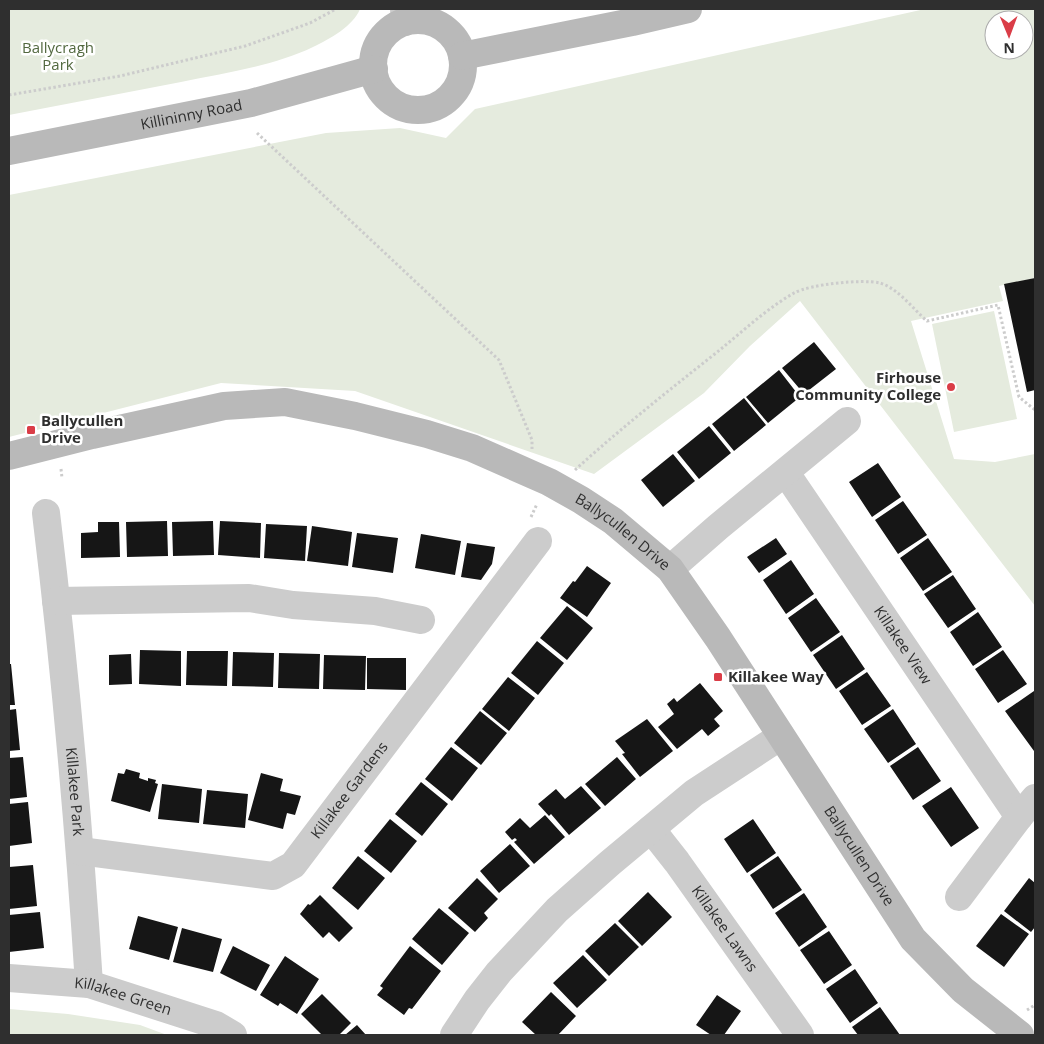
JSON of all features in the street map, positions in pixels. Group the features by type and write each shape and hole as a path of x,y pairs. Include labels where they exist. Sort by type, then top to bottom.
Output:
{"street":[{"path":"462,56 688,9"},
{"path":"405,15 435,23 448,31 457,42 462,56 463,70 460,83 452,95 441,103 428,108 413,109 398,105 386,96 377,84 374,69 375,54 381,40 405,15"},
{"name":"Killininny Road","path":"9,151 251,103 374,69"},
{"name":"Ballycullen Drive","path":"9,456 92,435 224,406 285,402 355,416 427,434 472,448 523,470 581,500 614,521 670,568 913,939 962,990 1023,1023"},
{"path":"670,568 847,421"},
{"name":"Killakee View","path":"786,472 1027,808 959,897"},
{"name":"Killakee Park","path":"46,513 80,851 89,984"},
{"name":"Killakee Gardens","path":"80,851 273,876 293,865 534,530"},
{"path":"56,600 249,598 293,605 375,611 421,620"},
{"path":"454,1035 477,1000 499,972 557,910 694,793 781,736"},
{"name":"Killakee Lawns","path":"651,829 677,862 796,1033"},
{"name":"Killakee Green","path":"9,978 89,984 216,1025 233,1035"}],"path":[{"path":"9,95 120,76 245,46 310,23 336,9"},
{"path":"257,133 499,360 532,440 532,450 523,470"},
{"path":"574,470 611,437 765,314 796,292 820,286 859,281 882,284 907,300 927,322 998,305 1019,397 1035,410"},
{"path":"60,467 62,478"},
{"path":"534,530 538,501"},
{"path":"1023,1023 1035,1005"}],"green space":[{"name":"Ballycragh Park","path":"9,9 360,9 347,26 333,36 298,54 282,59 231,72 9,115"},
{"path":"925,9 1035,9 1035,278 999,286 1003,301 911,321 954,459 995,462 1035,454 1035,606 800,301 750,346 704,393 594,474 355,391 221,383 9,437 9,195 326,133 400,128 446,138 475,109"},
{"path":"994,311 1017,419 954,432 932,324"},
{"path":"9,1009 68,1014 140,1025 167,1035 9,1035"}],"building":[{"path":"1035,278 1035,390 1027,392 1004,284"},
{"path":"814,342 836,369 804,394 782,368"},
{"path":"779,370 800,397 768,423 746,397"},
{"path":"744,398 766,425 734,451 712,424"},
{"path":"709,426 731,453 699,479 677,452"},
{"path":"673,454 695,481 663,507 641,480"},
{"path":"878,463 901,497 872,517 849,482"},
{"path":"903,501 927,535 898,554 875,520"},
{"path":"167,521 168,556 127,557 126,522"},
{"path":"213,521 214,555 173,556 172,522"},
{"path":"220,521 261,523 260,558 218,555"},
{"path":"98,522 119,522 120,557 81,558 81,533 98,532"},
{"path":"266,524 307,526 305,561 264,558"},
{"path":"312,526 352,532 348,566 307,561"},
{"path":"357,533 398,538 393,573 352,567"},
{"path":"421,534 461,541 455,575 415,568"},
{"path":"776,538 787,554 759,573 747,557"},
{"path":"928,538 952,572 923,591 900,558"},
{"path":"467,543 495,547 492,564 481,580 461,577"},
{"path":"791,560 814,594 786,614 763,580"},
{"path":"587,566 611,583 587,617 560,598"},
{"path":"953,575 976,609 948,628 924,594"},
{"path":"816,598 840,632 811,652 788,618"},
{"path":"567,606 593,628 567,660 540,638"},
{"path":"978,612 1002,647 973,666 950,632"},
{"path":"842,635 865,669 836,689 813,655"},
{"path":"537,641 564,663 538,695 511,673"},
{"path":"140,650 181,651 181,686 139,684"},
{"path":"1003,650 1027,684 998,703 975,669"},
{"path":"187,651 228,651 227,686 186,685"},
{"path":"233,652 274,653 273,687 232,686"},
{"path":"279,653 320,654 319,689 278,688"},
{"path":"131,654 132,684 109,685 109,655"},
{"path":"324,655 366,656 365,690 323,689"},
{"path":"367,658 406,658 406,690 367,689"},
{"path":"9,664 11,664 15,705 9,705"},
{"path":"867,672 891,706 862,725 839,691"},
{"path":"508,677 535,698 509,731 482,709"},
{"path":"700,683 723,711 714,719 720,726 708,736 702,729 677,749 658,727 674,714 667,704 674,698 677,702"},
{"path":"1034,691 1035,694 1034,751 1005,711"},
{"path":"16,709 20,750 9,751 9,710"},
{"path":"893,709 916,744 888,763 864,729"},
{"path":"480,711 507,733 481,765 454,743"},
{"path":"647,719 673,751 640,777 622,754 625,753 615,741"},
{"path":"451,747 478,768 452,801 425,779"},
{"path":"918,747 941,781 913,800 890,766"},
{"path":"23,757 27,797 9,799 9,758"},
{"path":"617,757 636,779 605,806 585,784"},
{"path":"126,769 140,773 139,778 148,781 148,778 156,780 155,783 158,784 150,812 111,801 118,773 124,774"},
{"path":"261,773 283,779 280,791 301,796 295,815 287,813 283,829 248,820"},
{"path":"421,782 448,804 422,836 395,814"},
{"path":"162,784 202,789 199,823 158,819"},
{"path":"581,786 601,808 569,835 551,814 549,816 538,804 556,789 565,799"},
{"path":"951,787 979,828 951,847 922,806"},
{"path":"207,790 248,794 245,828 203,824"},
{"path":"28,802 32,843 9,846 9,804"},
{"path":"545,815 565,837 534,864 514,842 517,840 515,838 512,840 505,832 520,818 530,828"},
{"path":"390,819 417,841 391,873 364,851"},
{"path":"753,819 776,853 747,873 724,839"},
{"path":"510,844 530,866 499,893 480,871"},
{"path":"358,856 385,878 358,910 332,888"},
{"path":"778,856 802,890 773,909 750,875"},
{"path":"33,865 37,906 9,909 9,867"},
{"path":"477,878 498,899 484,913 488,918 475,932 448,908"},
{"path":"1029,878 1035,883 1035,927 1031,932 1004,911"},
{"path":"648,892 672,917 642,946 618,921"},
{"path":"804,893 827,927 799,947 775,913"},
{"path":"320,895 353,928 339,942 329,932 323,938 300,914 308,904 310,905"},
{"path":"439,908 469,933 442,965 412,939"},
{"path":"40,912 44,948 9,952 9,915"},
{"path":"1001,914 1029,934 1004,967 976,946"},
{"path":"138,916 178,927 169,960 129,949"},
{"path":"615,923 639,947 609,976 585,951"},
{"path":"182,928 222,939 213,972 173,962"},
{"path":"829,931 852,965 824,984 800,950"},
{"path":"233,946 270,965 256,991 220,973"},
{"path":"410,946 441,971 412,1009 409,1008 404,1015 377,995 383,988 380,986"},
{"path":"583,955 607,980 577,1008 553,983"},
{"path":"285,956 319,979 297,1014 280,1003 278,1006 260,995"},
{"path":"855,969 878,1003 850,1023 826,989"},
{"path":"551,992 576,1016 558,1035 536,1035 522,1022"},
{"path":"322,994 351,1023 339,1035 322,1035 301,1014"},
{"path":"717,995 741,1011 724,1035 711,1035 696,1025"},
{"path":"880,1007 900,1035 858,1035 852,1027"},
{"path":"357,1025 366,1035 345,1035"}],"place":[{"name":"Firhouse Community College","path":"951,387"},
{"name":"Ballycullen Drive","path":"31,430"},
{"name":"Killakee Way","path":"718,677"}]}
